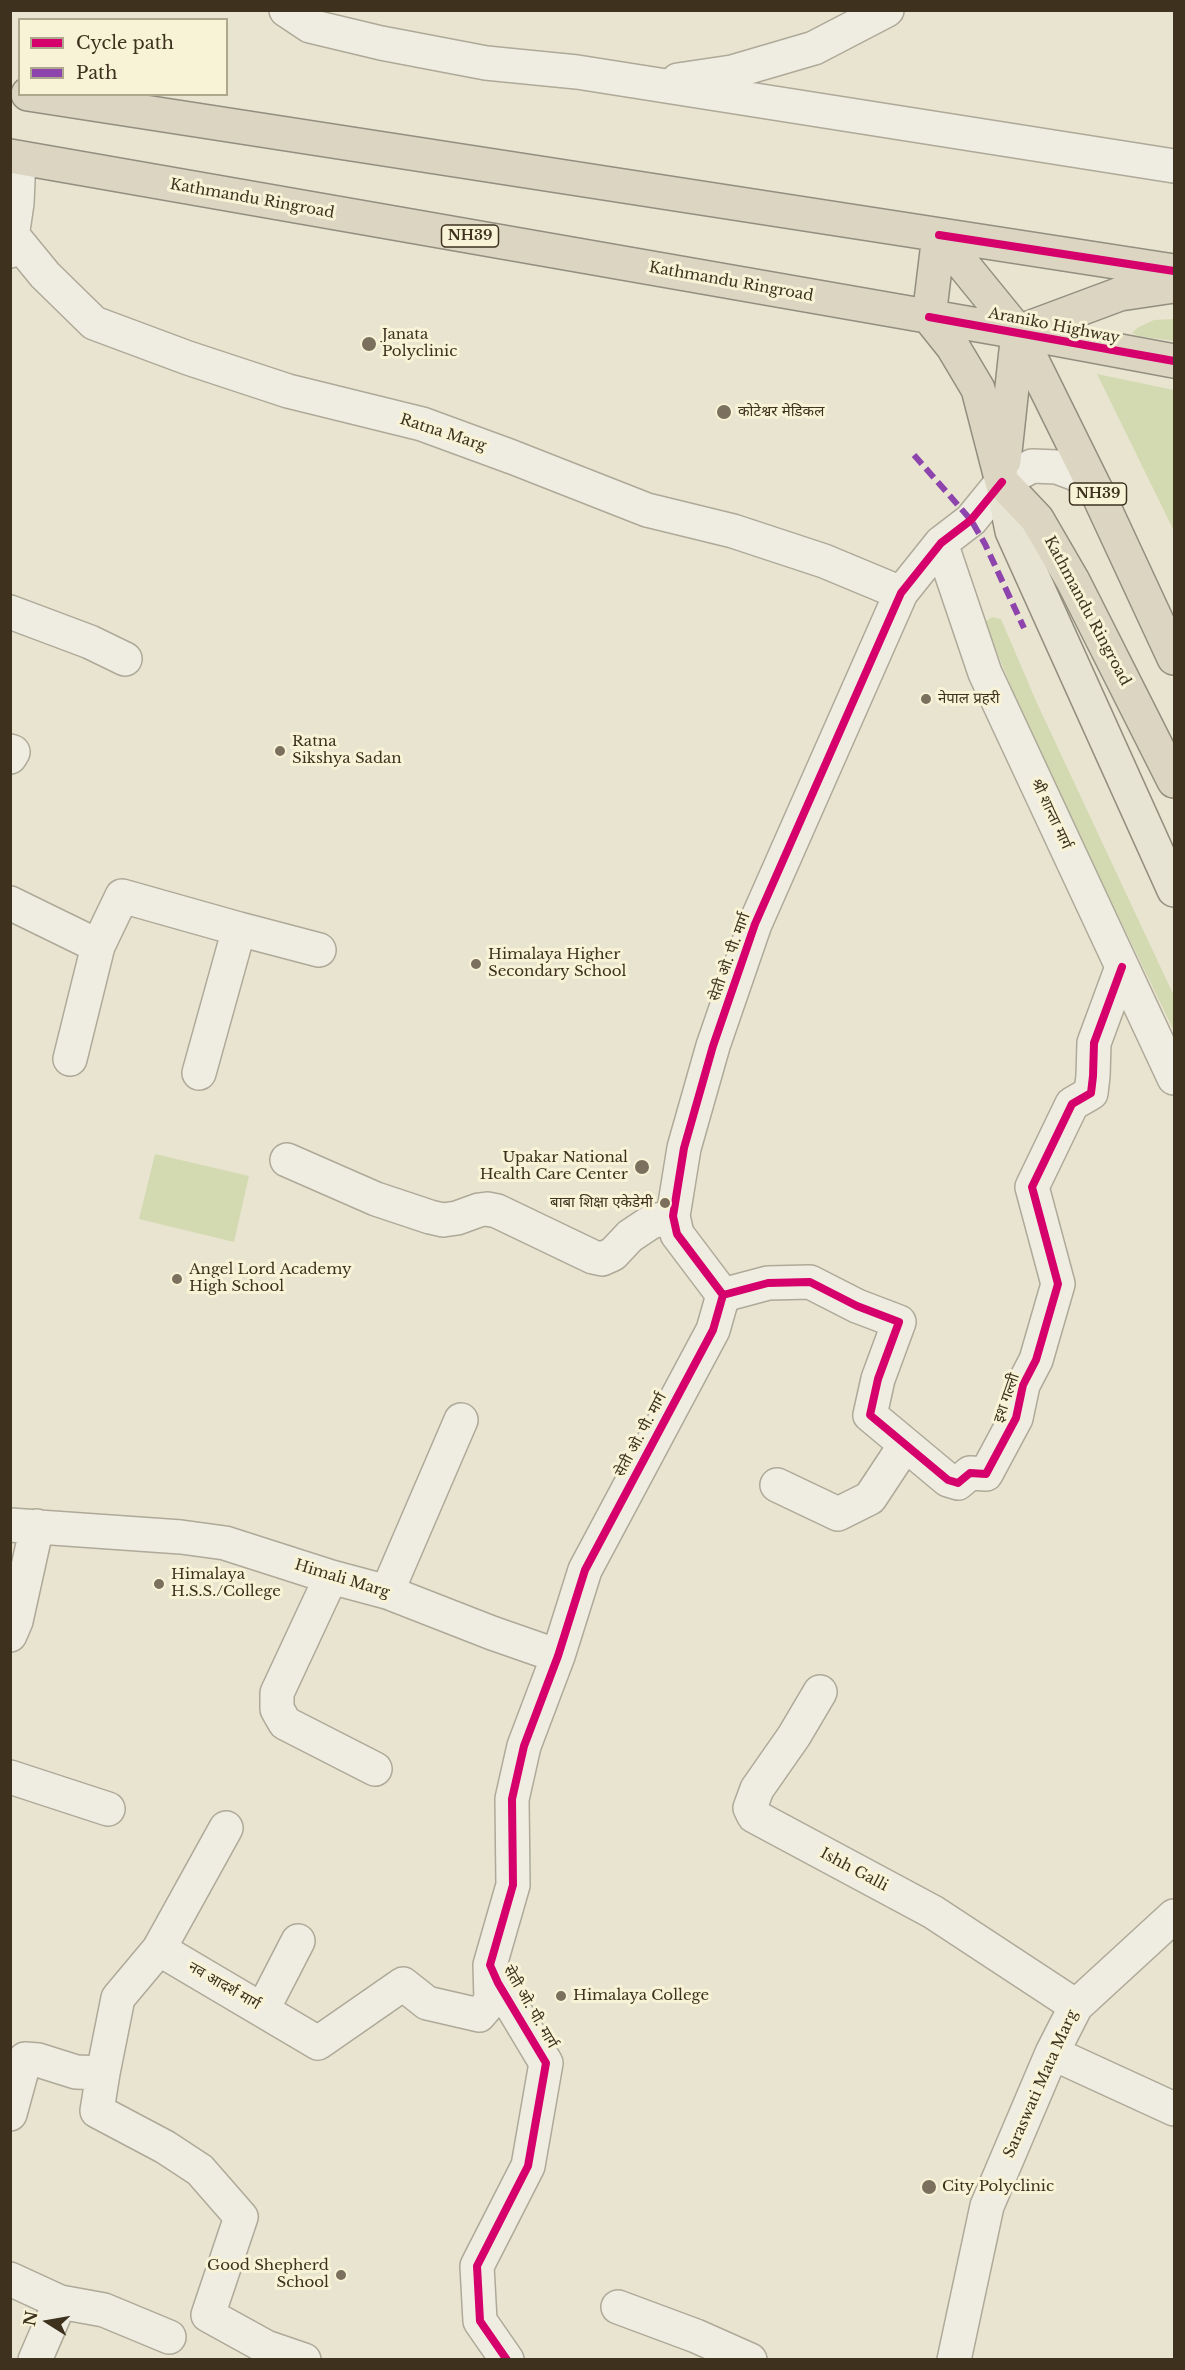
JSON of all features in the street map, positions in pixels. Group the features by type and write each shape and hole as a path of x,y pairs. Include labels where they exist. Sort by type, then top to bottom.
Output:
{"highway":[{"path":"41,96 1174,272"},
{"name":"Kathmandu Ringroad","path":"15,157 929,317 953,347 978,388 1002,482 1037,519 1049,539 1095,623 1174,781"},
{"path":"929,317 939,235"},
{"name":"NH39","path":"939,235 1018,332 1096,490 1174,658"},
{"name":"NH39","path":"1018,332 1120,294 1174,286"},
{"name":"Araniko Highway","path":"929,317 1174,361"},
{"path":"1002,482 1018,332"}],"main road":[{"path":"1002,482 1012,531 1174,890"}],"street":[{"path":"286,10 310,26 381,43 486,63 577,72 647,85 1174,166"},
{"path":"647,85 732,72 814,48 887,10"},
{"path":"11,240 15,157"},
{"name":"Ratna Marg","path":"11,240 94,323 188,358 288,391 422,424 647,510 733,531 824,561 901,593"},
{"path":"1002,482 1032,466 1058,467 1076,474 1096,490"},
{"name":"सेती ओ. पी. मार्ग","path":"507,2360 480,2320 477,2266 528,2166 546,2063 498,1983 490,1965 513,1885 512,1799 524,1746 558,1656 585,1570 713,1330 723,1295 677,1234 674,1216 684,1148 713,1046 755,924 901,593 941,543 971,520 1002,482"},
{"name":"श्री शान्ता मार्ग","path":"941,543 985,673 1174,1078"},
{"path":"10,612 90,642 125,659"},
{"path":"10,751 12,752 10,757"},
{"path":"70,1059 98,946 122,896 319,950"},
{"path":"10,903 98,946"},
{"path":"199,1073 239,929"},
{"name":"इश गल्ली","path":"723,1295 768,1283 810,1282 857,1306 899,1322 878,1379 870,1415 948,1480 958,1483 970,1473 986,1474 1016,1418 1023,1386 1036,1360 1058,1284 1032,1187 1072,1104 1091,1093 1094,1043 1122,967"},
{"path":"287,1160 376,1200 443,1220 457,1218 479,1210 497,1211 593,1257 602,1259 613,1254 630,1236 651,1222 674,1216"},
{"path":"387,1592 461,1420"},
{"path":"777,1485 838,1514 870,1498 905,1444"},
{"path":"10,1635 16,1621 24,1526"},
{"name":"Himali Marg","path":"24,1526 182,1537 225,1543 331,1577 387,1592 492,1634 558,1656"},
{"path":"331,1577 277,1694 277,1709 285,1723 375,1769"},
{"name":"Ishh Galli","path":"820,1692 758,1789 750,1808 754,1816 933,1912 1076,2006"},
{"path":"10,1777 108,1809"},
{"path":"226,1828 159,1949 118,1998 97,2111 165,2146 200,2170 241,2217 208,2315 266,2347 304,2360"},
{"name":"Saraswati Mata Marg","path":"954,2360 987,2206 1052,2053 1076,2006 1174,1916"},
{"path":"263,2009 298,1941"},
{"name":"नव आदर्श मार्ग","path":"159,1949 318,2043 403,1984 427,2003 480,2014 491,2001 490,1965"},
{"path":"1052,2053 1174,2109"},
{"path":"10,2114 25,2059 38,2060 76,2072 103,2073"},
{"path":"10,2280 60,2302 104,2310 169,2337"},
{"path":"35,2360 60,2302"},
{"path":"618,2307 696,2336 750,2360"}],"green space":[{"path":"1174,319 1174,341 1132,333 1154,320"},
{"path":"1097,374 1174,390 1174,531"},
{"path":"992,617 1001,619 1036,701 1174,996 1174,1031 1029,732 985,622"},
{"path":"155,1154 249,1176 234,1242 139,1219"}],"marked path":[{"path":"914,455 971,520 985,544 1024,628"}],"cycle path":[{"path":"939,235 1174,271"},
{"path":"929,317 1174,361"},
{"path":"507,2360 480,2321 477,2266 528,2166 546,2063 498,1983 490,1965 513,1885 512,1799 524,1746 558,1656 585,1570 713,1330 723,1295 677,1234 673,1216 684,1148 713,1046 755,924 901,593 941,543 971,520 1002,482"},
{"path":"723,1295 768,1283 810,1282 857,1306 899,1322 878,1379 870,1415 948,1480 958,1483 970,1473 986,1474 1016,1418 1023,1385 1036,1360 1058,1284 1032,1187 1072,1104 1091,1093 1094,1043 1122,967"}],"place":[{"name":"Janata Polyclinic","path":"369,344"},
{"name":"कोटेश्वर मेडिकल","path":"724,412"},
{"name":"नेपाल प्रहरी","path":"926,699"},
{"name":"Ratna Sikshya Sadan","path":"280,751"},
{"name":"Himalaya Higher Secondary School","path":"476,964"},
{"name":"Upakar National Health Care Center","path":"642,1167"},
{"name":"बाबा शिक्षा एकेडेमी","path":"665,1203"},
{"name":"Angel Lord Academy High School","path":"177,1279"},
{"name":"Himalaya H.S.S./College","path":"159,1584"},
{"name":"Himalaya College","path":"561,1996"},
{"name":"City Polyclinic","path":"929,2187"},
{"name":"Good Shepherd School","path":"341,2275"}]}
